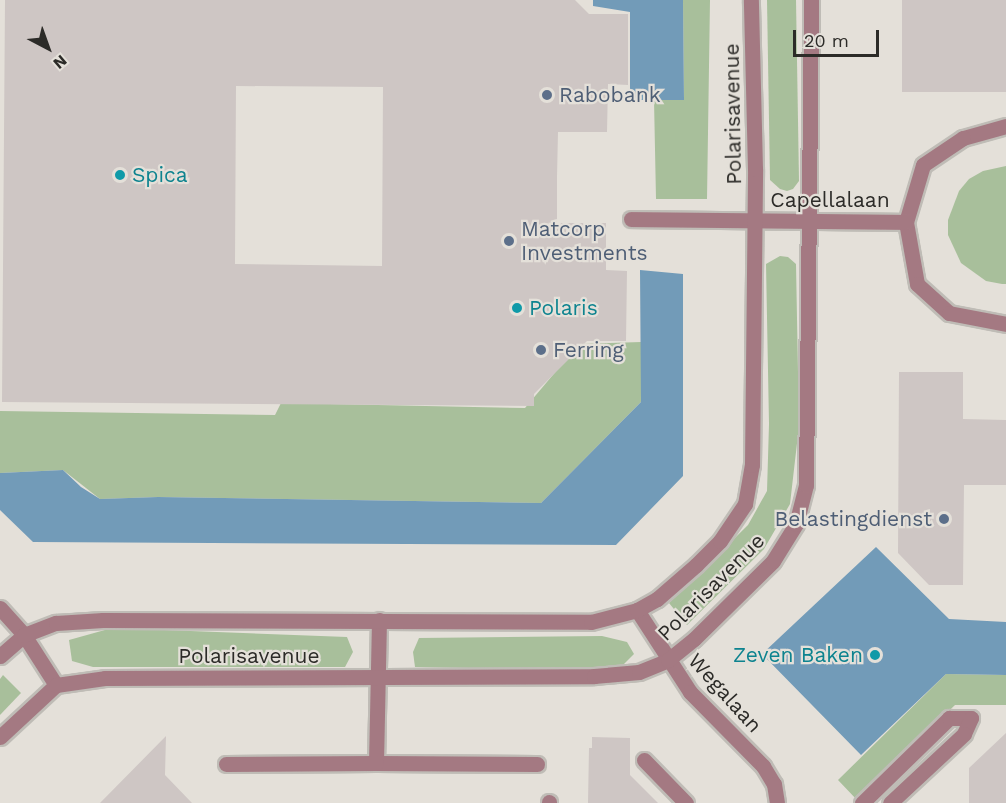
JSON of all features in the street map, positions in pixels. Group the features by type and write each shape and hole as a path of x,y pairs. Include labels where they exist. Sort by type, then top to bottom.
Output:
{"street":[{"name":"Polarisavenue","path":"0,656 24,635 56,623 103,620 591,622 637,610 657,599 696,565 720,541 745,504 752,465 754,221 751,0"},
{"name":"Polarisavenue","path":"56,685 105,678 594,676 639,672 668,660 694,639 772,561 796,524 806,485 811,0"},
{"name":"Capellalaan","path":"1006,126 963,138 923,165 906,222 917,284 949,313 1006,324"},
{"name":"Capellalaan","path":"631,219 906,222"},
{"path":"0,608 24,635 56,685 0,737"},
{"name":"Wegalaan","path":"637,610 690,692 763,766 774,784 777,803"},
{"path":"376,763 376,677 379,620"},
{"path":"862,803 949,718 971,718 964,734 890,803"},
{"path":"644,760 686,803"},
{"path":"226,764 537,764"}],"green space":[{"path":"683,0 710,0 707,199 656,199 654,100 684,100"},
{"path":"767,0 796,0 799,181 793,189 787,191 780,189 770,180"},
{"path":"1006,166 1006,284 1002,284 986,281 961,263 948,235 948,220 959,191 969,179 983,171"},
{"path":"780,256 788,257 796,264 799,426 790,504 764,549 687,625 669,603 748,525 767,491 769,424 766,264"},
{"path":"641,342 641,402 541,503 158,497 100,499 63,470 0,473 0,411 275,415 281,403 525,408 579,344"},
{"path":"112,628 347,637 353,652 345,667 93,667 72,661 69,640"},
{"path":"602,636 627,642 634,654 622,666 577,670 415,667 413,652 419,638"},
{"path":"946,674 1006,675 1006,705 955,705 857,800 838,780"},
{"path":"3,675 21,693 0,715 0,679"}],"water":[{"path":"593,0 683,0 684,100 630,100 630,12 593,6"},
{"path":"640,270 683,274 683,476 616,545 33,542 0,510 0,473 63,470 81,487 100,499 158,497 541,503 641,402"},
{"path":"876,547 949,619 1006,622 1006,675 946,674 861,755 762,654"}],"building":[{"path":"5,0 575,0 589,14 628,14 628,85 608,84 607,132 558,132 557,177 557,223 606,223 606,270 627,271 626,341 587,341 534,394 534,406 2,402","holes":["236,86 383,87 382,266 235,264"]},
{"path":"902,0 1006,0 1006,92 902,92"},
{"path":"899,372 963,372 963,419 1006,420 1006,485 964,485 963,585 929,585 898,553"},
{"path":"1006,733 1006,803 969,803 969,768"},
{"path":"166,736 165,775 192,803 100,803"},
{"path":"592,737 630,738 630,775 658,803 588,803 589,748 592,748"}],"place":[{"name":"Rabobank","path":"547,95"},
{"name":"Spica","path":"120,175"},
{"name":"Matcorp Investments","path":"509,241"},
{"name":"Polaris","path":"517,308"},
{"name":"Ferring","path":"541,350"},
{"name":"Belastingdienst","path":"944,519"},
{"name":"Zeven Baken","path":"875,655"}]}
